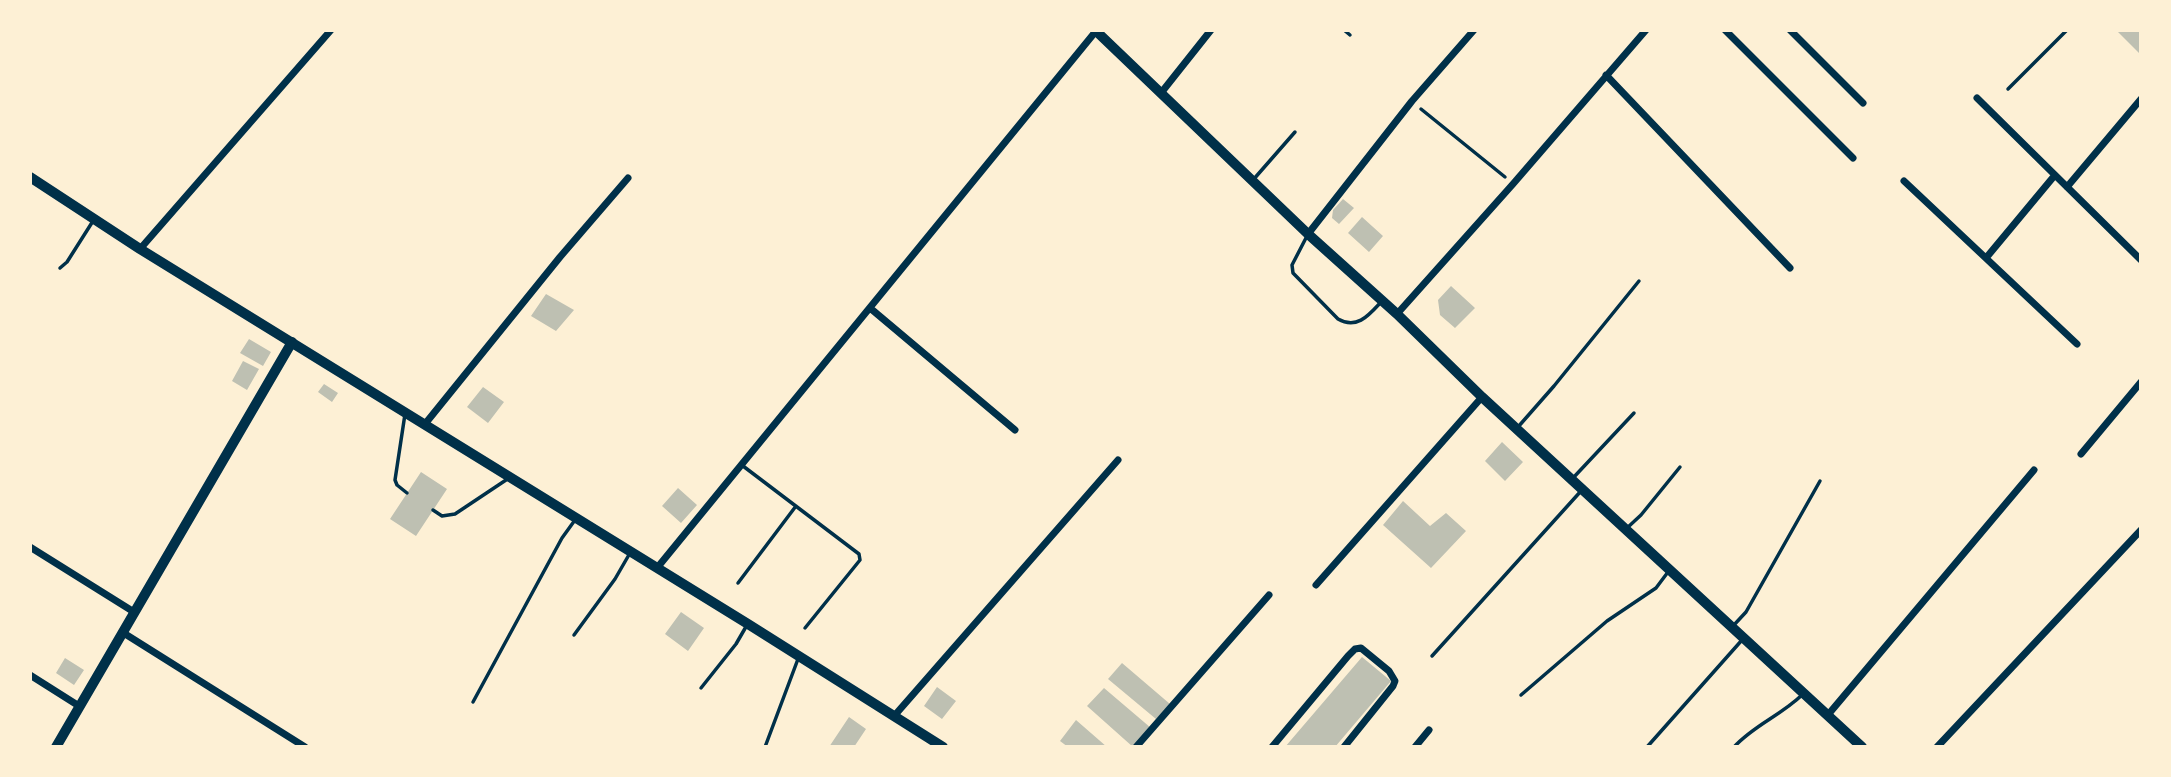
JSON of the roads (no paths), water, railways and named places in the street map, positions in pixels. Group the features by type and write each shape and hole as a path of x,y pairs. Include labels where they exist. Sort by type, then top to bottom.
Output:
{"main road":[{"path":"30,177 139,249 631,551 943,747"}],"street":[{"path":"139,249 331,30"},
{"path":"657,568 1096,30 1482,397 1862,747"},
{"path":"1161,93 1211,30"},
{"path":"1308,234 1412,101 1474,30"},
{"path":"1397,314 1646,30"},
{"path":"1726,30 1853,158"},
{"path":"1790,30 1863,103"},
{"path":"1606,75 1790,268"},
{"path":"1977,98 2141,260"},
{"path":"2067,187 2141,99"},
{"path":"1986,258 2055,175"},
{"path":"425,424 560,257 628,178"},
{"path":"1904,181 2077,344"},
{"path":"870,308 1015,430"},
{"path":"56,747 292,342"},
{"path":"2081,454 2141,382"},
{"path":"1317,585 1482,397"},
{"path":"895,715 1118,460"},
{"path":"1827,716 2034,470"},
{"path":"1937,747 2141,530"},
{"path":"30,547 134,611"},
{"path":"1136,747 1269,595"},
{"path":"122,632 305,747"},
{"path":"1272,747 1348,656 1355,649 1361,648 1389,671 1395,681 1394,686 1344,747"},
{"path":"30,675 79,706"},
{"path":"1415,747 1429,730"}],"lane":[{"path":"2008,89 2067,30"},
{"path":"1252,181 1295,132"},
{"path":"60,268 67,262 94,219"},
{"path":"1308,234 1293,265 1293,273 1338,319 1345,323 1357,323 1382,301"},
{"path":"1517,429 1639,281"},
{"path":"405,412 395,480 397,485 408,493"},
{"path":"1572,480 1634,413"},
{"path":"741,464 859,554 860,561 806,628"},
{"path":"1626,530 1680,467"},
{"path":"433,510 442,516 455,514 510,477"},
{"path":"1732,627 1746,612 1819,481"},
{"path":"1432,656 1582,489"},
{"path":"738,583 796,506"},
{"path":"473,702 562,538 576,518"},
{"path":"574,635 615,579 631,551"},
{"path":"1521,695 1607,621 1656,588 1669,570"},
{"path":"701,688 736,644 748,624"},
{"path":"1647,747 1744,639"},
{"path":"765,747 799,657"},
{"path":"1734,747 1757,725 1787,709 1803,694"}]}
